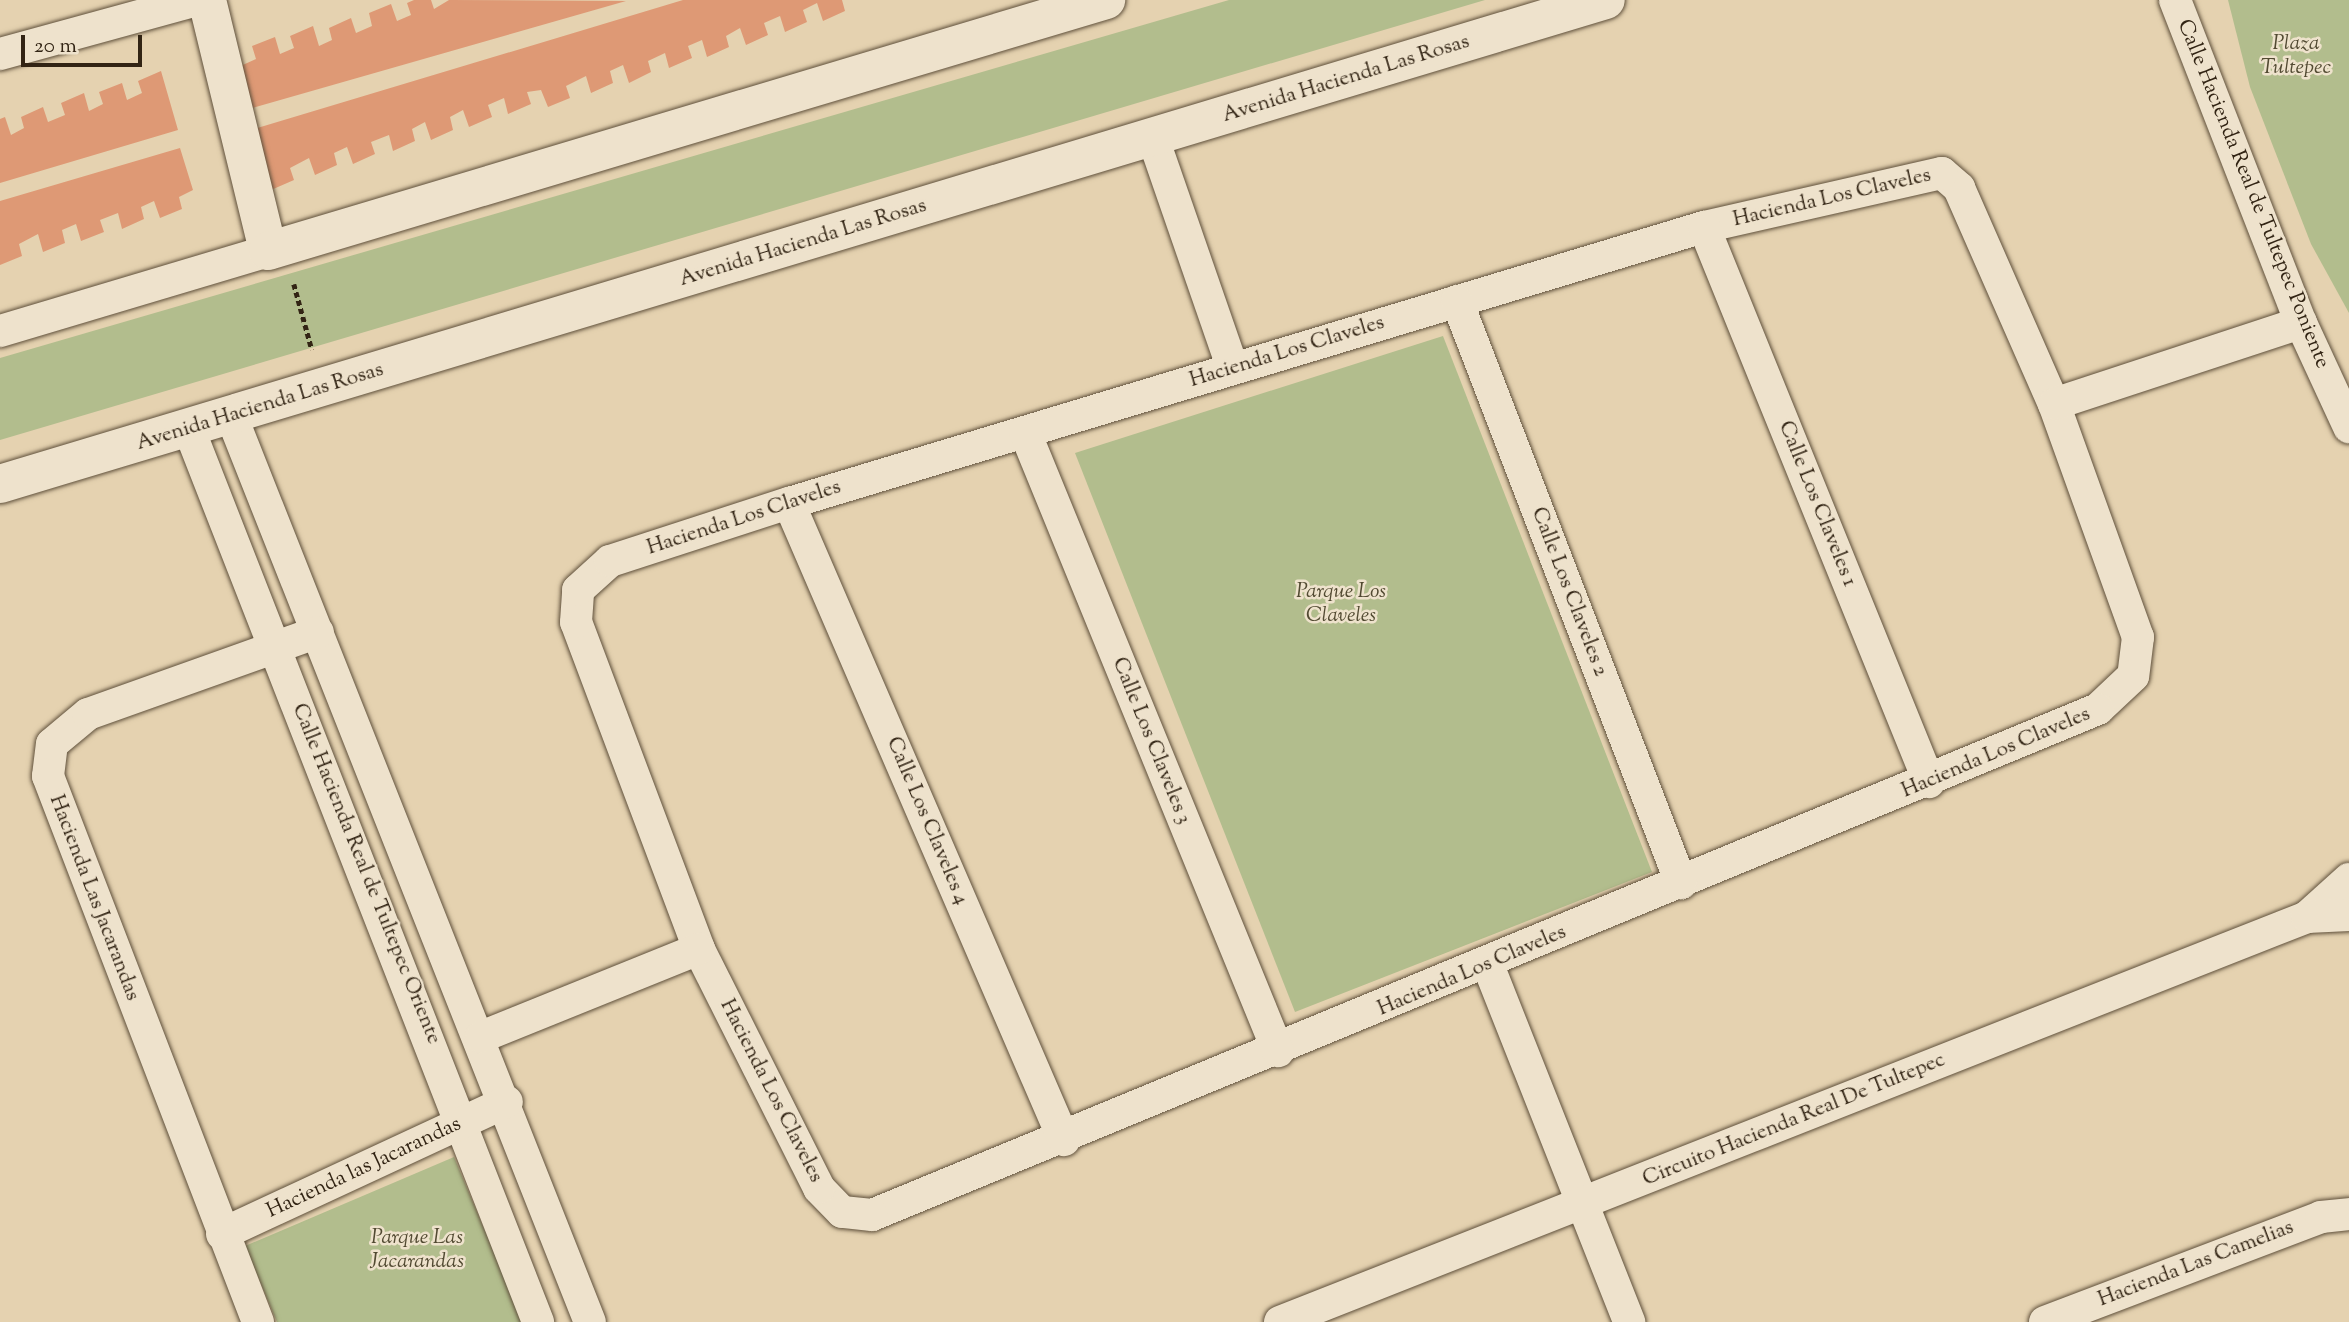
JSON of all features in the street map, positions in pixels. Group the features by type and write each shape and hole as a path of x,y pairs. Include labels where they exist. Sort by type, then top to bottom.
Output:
{"main road":[{"path":"207,0 276,248 1106,0"},
{"name":"Avenida Hacienda Las Rosas","path":"0,484 1606,0"}],"street":[{"path":"0,54 198,0"},
{"name":"Calle Hacienda Real de Tultepec Poniente","path":"2175,0 2301,323 2349,425"},
{"path":"1153,138 1233,369"},
{"name":"Hacienda Los Claveles","path":"1942,173 1959,188 2054,404 2138,637 2133,677 2098,709 1488,965 1064,1140 872,1215 842,1212 819,1188 699,949 576,622 578,590 610,561 789,503 1233,369 1704,227 1942,173"},
{"name":"Calle Los Claveles 1","path":"1704,227 1929,782"},
{"path":"0,331 276,248"},
{"name":"Calle Los Claveles 2","path":"1457,301 1681,883"},
{"path":"2054,404 2301,323"},
{"path":"231,415 507,1102 590,1322"},
{"name":"Calle Hacienda Real de Tultepec Oriente","path":"189,429 465,1121 538,1322"},
{"name":"Calle Los Claveles 3","path":"1025,432 1278,1051"},
{"name":"Calle Los Claveles 4","path":"789,503 1064,1140"},
{"name":"Hacienda Las Jacarandas","path":"258,1322 48,776 52,744 88,714 318,632"},
{"name":"Circuito Hacienda Real De Tultepec","path":"2307,917 2349,879"},
{"name":"Circuito Hacienda Real De Tultepec","path":"1280,1322 2307,917 2349,915"},
{"path":"481,1037 699,949"},
{"path":"1488,965 1629,1322"},
{"name":"Hacienda las Jacarandas","path":"222,1234 507,1102"},
{"name":"Hacienda Las Camelias","path":"2045,1322 2114,1309 2321,1217 2349,1214"}],"path":[{"path":"276,248 322,389"}],"green space":[{"path":"1229,0 1485,0 0,440 0,358"},
{"name":"Plaza Tultepec","path":"2228,0 2349,0 2349,313 2311,244 2250,87"},
{"name":"Parque Los Claveles","path":"1443,336 1652,872 1295,1012 1075,453"},
{"name":"Parque Las Jacarandas","path":"454,1157 523,1322 277,1322 245,1246"}],"building":[{"path":"414,0 431,0 434,9 449,0 626,1 249,109 236,68 256,59 252,46 275,37 280,54 294,48 290,36 313,26 319,46 332,40 329,28 351,18 356,33 372,26 369,13 391,4 397,21 411,15 407,3"},
{"path":"683,0 842,0 845,11 823,21 817,3 803,10 807,22 785,32 780,16 764,23 768,35 746,45 740,28 726,36 729,47 707,57 702,40 688,46 692,58 669,68 665,53 648,61 651,72 629,83 623,65 610,71 613,83 591,93 586,76 566,86 570,98 548,107 541,90 527,92 531,104 508,114 504,98 488,105 492,117 469,127 463,110 450,117 453,130 431,140 425,122 412,129 415,141 393,151 389,135 371,142 375,154 353,164 347,147 334,153 337,165 315,175 309,158 290,168 294,180 271,190 251,130"},
{"path":"161,71 178,130 0,183 0,119 5,117 11,135 24,128 21,117 43,107 48,122 65,115 61,103 84,93 89,111 103,104 99,92 122,83 127,100 142,93 138,81"},
{"path":"180,148 193,190 179,197 182,209 160,218 154,201 141,207 144,219 122,229 118,213 100,220 104,232 81,241 76,224 62,230 65,243 43,252 38,234 19,244 22,256 0,265 0,201"}]}
